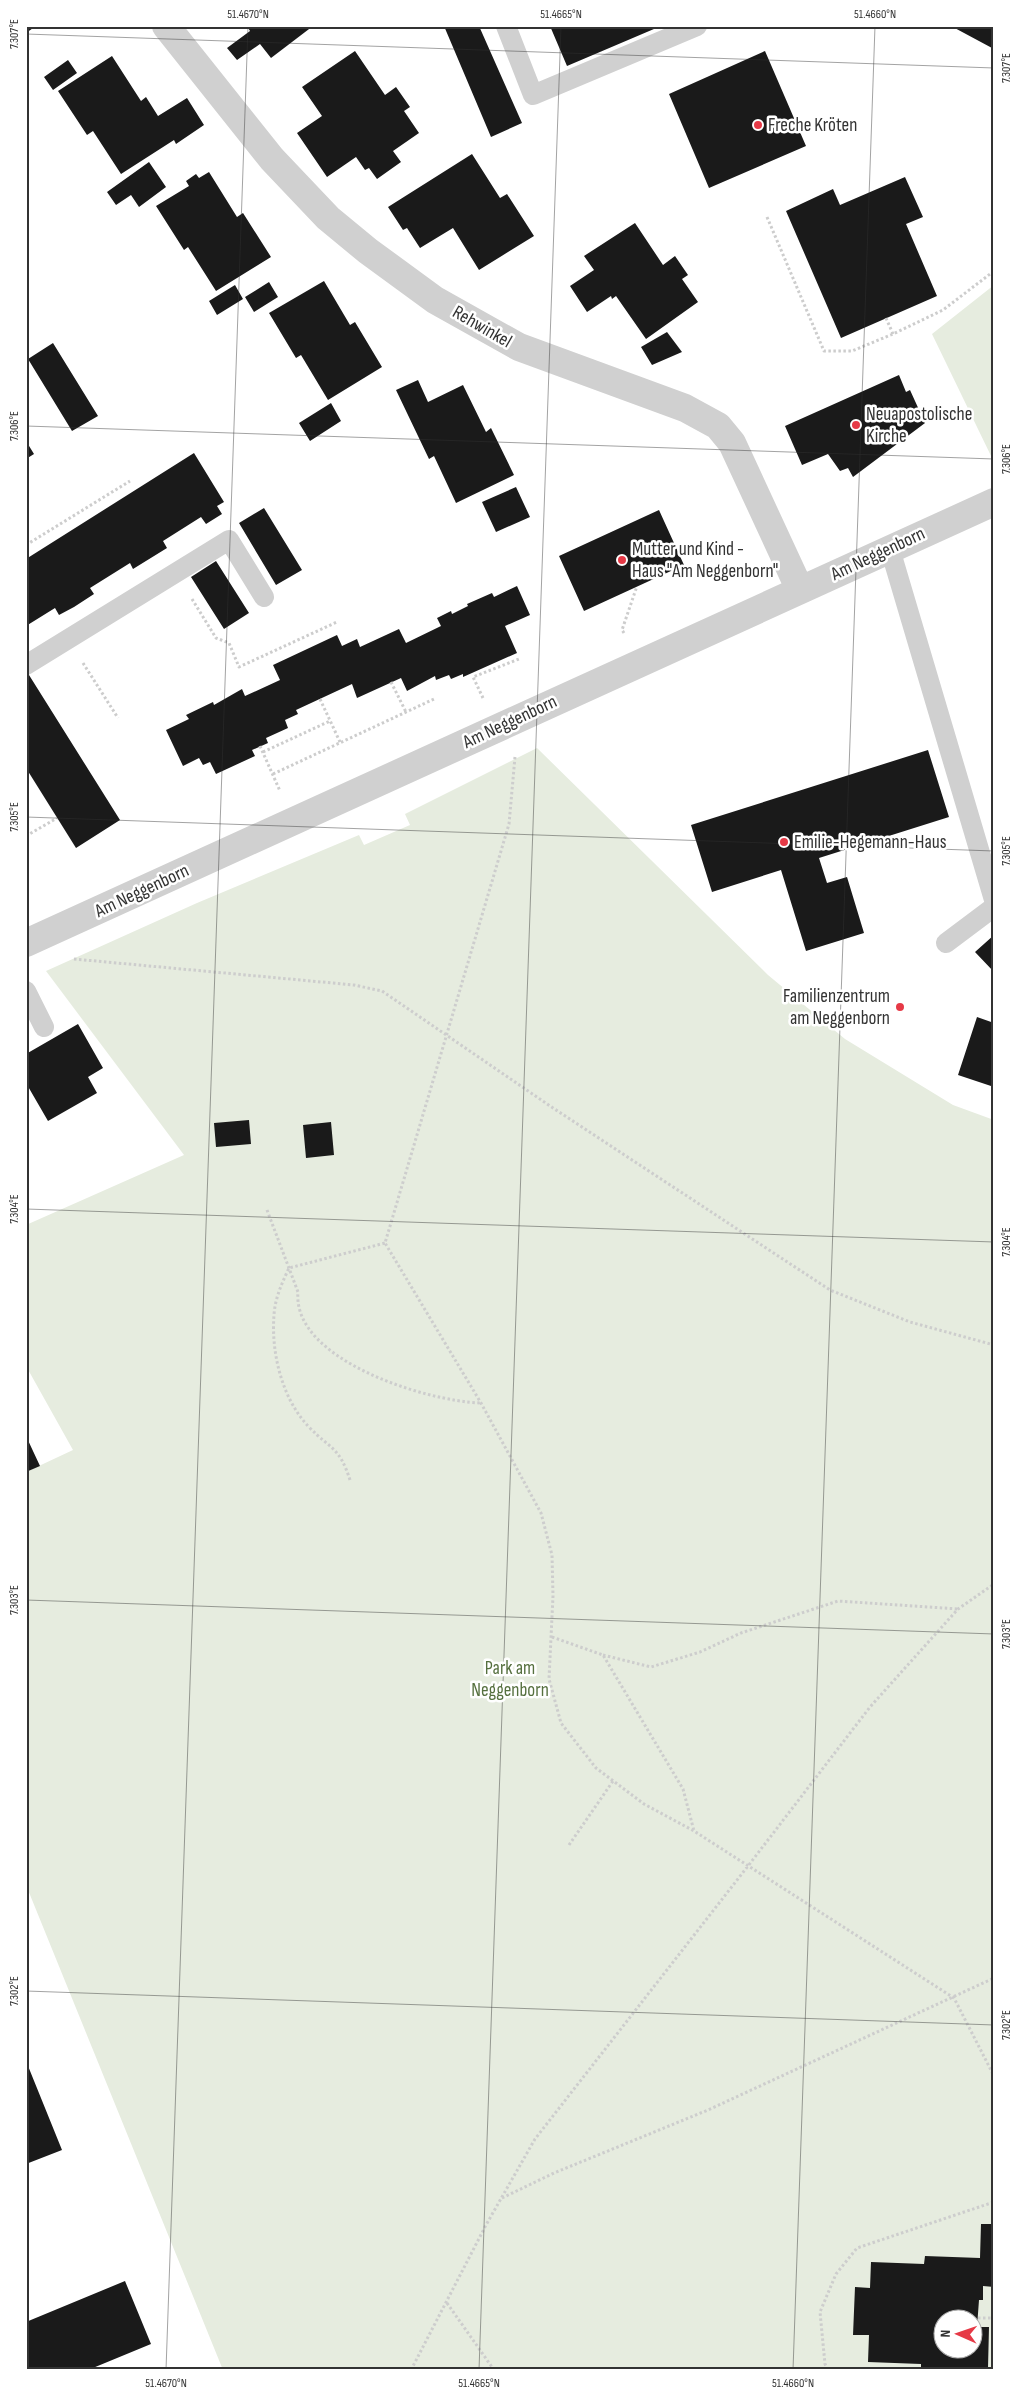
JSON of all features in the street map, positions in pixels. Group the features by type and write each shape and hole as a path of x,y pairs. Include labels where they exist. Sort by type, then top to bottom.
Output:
{"street":[{"name":"Rehwinkel","path":"166,26 272,159 328,218 435,300 519,347 685,408 718,426 732,443 800,590"},
{"name":"Am Neggenborn","path":"26,944 994,502"}],"lane":[{"path":"506,26 532,95 697,26"},
{"path":"26,665 229,540 264,597"},
{"path":"890,549 994,900"},
{"path":"946,943 994,908"},
{"path":"26,991 44,1027"}],"path":[{"path":"767,217 824,351 852,351 893,334 943,310 994,271"},
{"path":"886,318 893,334"},
{"path":"26,545 130,481"},
{"path":"176,573 216,638 229,643 239,667 337,622"},
{"path":"637,586 622,630 638,664"},
{"path":"68,639 118,718"},
{"path":"482,696 473,677 519,659"},
{"path":"391,682 406,712"},
{"path":"320,699 340,742"},
{"path":"273,774 434,699"},
{"path":"263,752 330,721"},
{"path":"260,746 280,790"},
{"path":"515,767 509,824 385,1243 481,1403 541,1513 552,1554 552,1637 549,1679 561,1723 596,1768 644,1804 694,1832 954,1998 994,2076"},
{"path":"26,836 57,818"},
{"path":"66,958 354,985 382,991 446,1037 830,1290 910,1322 994,1345"},
{"path":"267,1210 298,1292 297,1306 302,1321 316,1340 339,1357 368,1372 413,1391 459,1402 481,1403"},
{"path":"289,1268 385,1243"},
{"path":"289,1268 280,1288 274,1314 276,1357 286,1391 295,1410 309,1427 338,1452 350,1480"},
{"path":"411,2370 501,2198 535,2139 870,1706 958,1609 994,1584"},
{"path":"552,1637 651,1667 700,1652 741,1633 838,1600 958,1609"},
{"path":"604,1654 683,1789 694,1832"},
{"path":"569,1845 614,1781"},
{"path":"501,2198 554,2173 708,2110 994,1978"},
{"path":"828,2370 825,2364 820,2312 836,2274 857,2248 994,2202"},
{"path":"447,2303 494,2370"}],"green space":[{"path":"994,285 994,457 992,458 932,334"},
{"name":"Park am Neggenborn","path":"537,748 768,975 845,1039 953,1105 994,1120 994,2370 223,2370 26,1885 26,1472 73,1450 26,1366 26,1225 184,1155 46,971 197,903 359,835 364,845 410,825 405,814"}],"building":[{"path":"26,26 36,26 26,33"},
{"path":"247,26 313,26 271,58 260,44 237,60 227,48 250,31"},
{"path":"444,26 479,26 522,123 491,137"},
{"path":"550,26 661,26 567,66"},
{"path":"951,26 994,26 994,45 992,48"},
{"path":"355,51 385,95 396,87 410,107 404,111 419,133 393,151 401,162 377,179 369,168 365,170 356,157 327,177 297,133 322,116 302,87"},
{"path":"765,51 806,146 709,188 669,94"},
{"path":"112,56 141,101 146,97 158,116 187,98 204,125 176,144 174,140 121,174 93,131 87,135 58,91"},
{"path":"68,60 77,73 53,90 44,77"},
{"path":"472,154 500,198 507,194 534,236 479,270 453,228 420,248 407,228 403,230 388,207"},
{"path":"149,162 166,187 139,207 131,195 116,205 107,192"},
{"path":"209,172 237,217 243,213 271,257 216,291 188,247 184,250 156,206 189,186 186,181 196,174 199,178"},
{"path":"905,177 923,217 906,224 937,296 841,338 786,211 833,189 840,205"},
{"path":"635,223 663,265 675,256 688,275 682,279 698,302 646,339 616,296 612,299 611,296 587,312 570,286 594,270 584,256"},
{"path":"324,281 350,325 355,322 382,367 328,400 301,355 296,358 269,313"},
{"path":"269,282 278,297 254,312 245,297"},
{"path":"235,285 243,299 217,315 209,301"},
{"path":"667,332 682,352 652,365 641,347"},
{"path":"53,343 98,416 72,431 28,359"},
{"name":"Neuapostolische Kirche","path":"899,375 906,392 910,390 925,423 853,477 848,468 840,471 828,454 802,465 785,426"},
{"path":"418,380 428,402 463,385 486,432 491,428 514,475 456,503 434,456 429,459 396,390"},
{"path":"331,403 341,421 310,441 299,423"},
{"path":"26,441 34,454 26,459"},
{"path":"194,453 224,502 217,506 222,514 206,524 201,517 163,541 167,548 133,569 130,563 90,588 94,594 74,607 59,615 55,608 26,626 26,559"},
{"path":"516,487 530,517 496,532 482,502"},
{"path":"264,508 302,570 276,585 239,523"},
{"name":"Mutter und Kind - Haus \"Am Neggenborn\"","path":"659,510 684,565 584,611 559,556"},
{"path":"216,561 249,613 224,629 191,577"},
{"path":"517,586 530,615 505,626 517,653 463,677 463,674 451,679 449,675 436,680 435,676 407,691 401,678 357,698 352,684 296,710 298,714 285,720 288,728 266,738 268,743 252,750 255,756 216,774 210,762 203,765 199,758 183,766 166,730 189,719 186,715 213,702 214,705 242,689 245,696 280,680 273,665 337,635 342,646 357,639 360,647 399,629 406,643 441,626 437,618 451,611 452,614 468,606 467,604 492,593 494,597"},
{"path":"29,675 120,820 76,848 26,768 26,677"},
{"name":"Emilie-Hegemann-Haus","path":"928,750 949,817 819,858 827,883 847,877 864,933 806,951 781,870 712,892 691,825"},
{"path":"994,935 994,972 975,952"},
{"path":"977,1017 994,1023 994,1087 958,1075"},
{"path":"78,1024 103,1068 88,1077 97,1093 48,1121 26,1083 26,1054"},
{"path":"249,1120 251,1144 216,1147 214,1123"},
{"path":"331,1122 334,1155 306,1158 303,1125"},
{"path":"26,1436 40,1466 26,1472"},
{"path":"26,2061 62,2150 26,2164"},
{"path":"981,2224 994,2224 994,2287 983,2286 983,2300 979,2300 978,2308 932,2308 932,2358 982,2358 982,2327 989,2327 988,2368 990,2370 921,2370 921,2364 868,2362 869,2335 853,2335 855,2287 870,2288 871,2262 924,2264 925,2256 980,2258"},
{"path":"125,2281 151,2344 88,2370 26,2370 26,2322"}],"place":[{"name":"Freche Kröten","path":"758,125"},
{"name":"Neuapostolische Kirche","path":"856,425"},
{"name":"Mutter und Kind - Haus \"Am Neggenborn\"","path":"622,560"},
{"name":"Emilie-Hegemann-Haus","path":"784,842"},
{"name":"Familienzentrum am Neggenborn","path":"900,1007"}]}
